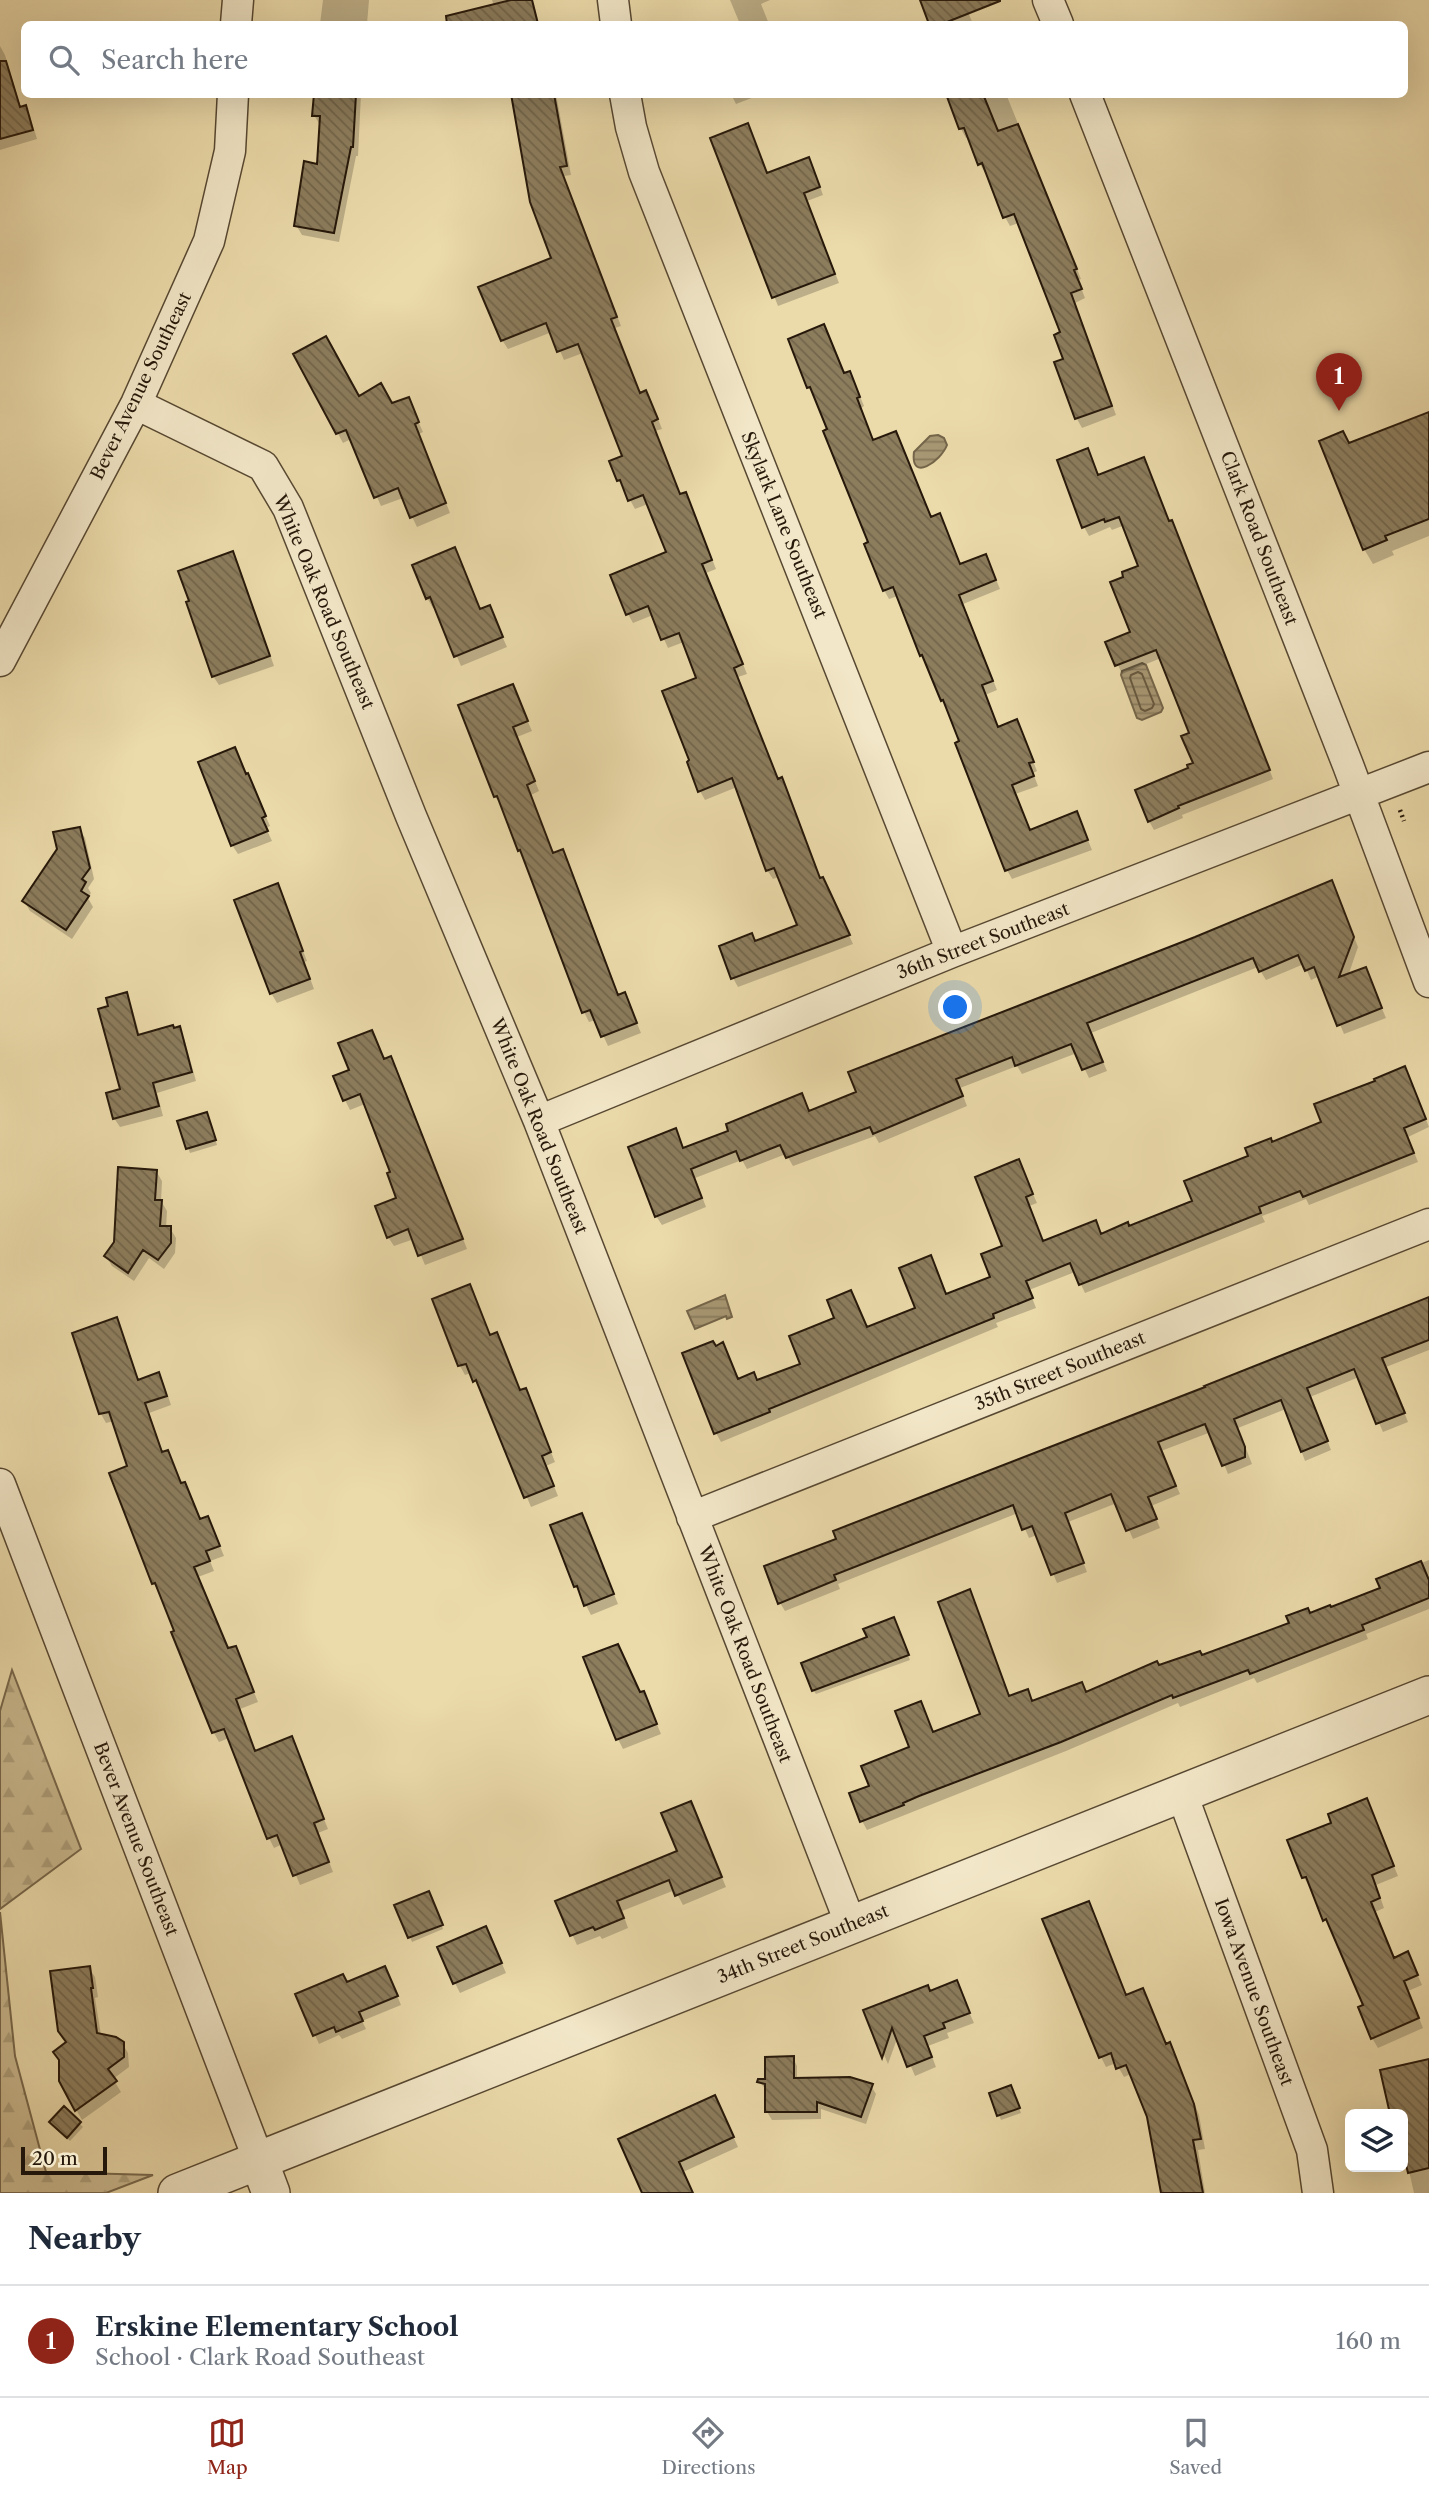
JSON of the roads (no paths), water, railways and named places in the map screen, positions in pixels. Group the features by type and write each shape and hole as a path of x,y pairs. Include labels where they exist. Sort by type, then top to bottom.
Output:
{"street":[{"path":"236,21 238,0"},
{"path":"613,0 616,21"},
{"path":"1048,0 1057,21"},
{"name":"Bever Avenue Southeast","path":"0,661 136,404 209,242 230,152 233,98"},
{"name":"Skylark Lane Southeast","path":"626,98 631,127 645,172 952,952"},
{"name":"Clark Road Southeast","path":"1087,98 1360,795 1429,982"},
{"name":"White Oak Road Southeast","path":"136,404 263,466 289,508 411,816 539,1121 851,1925"},
{"name":"36th Street Southeast","path":"539,1121 952,952 1429,768"},
{"name":"35th Street Southeast","path":"692,1517 1429,1224"},
{"name":"Bever Avenue Southeast","path":"0,1485 265,2177"},
{"name":"34th Street Southeast","path":"177,2193 265,2177 851,1925 1429,1695"},
{"name":"Iowa Avenue Southeast","path":"1182,1794 1312,2150 1318,2193"}],"water":[{"path":"938,435 944,438 947,445 944,451 927,466 917,466 914,452 930,436"},
{"path":"1142,663 1146,665 1163,708 1161,712 1142,720 1137,718 1121,675 1122,671"},
{"path":"725,1295 732,1317 727,1319 726,1316 695,1329 687,1311"}],"place":[{"name":"Erskine Elementary School","path":"1339,411"}]}
